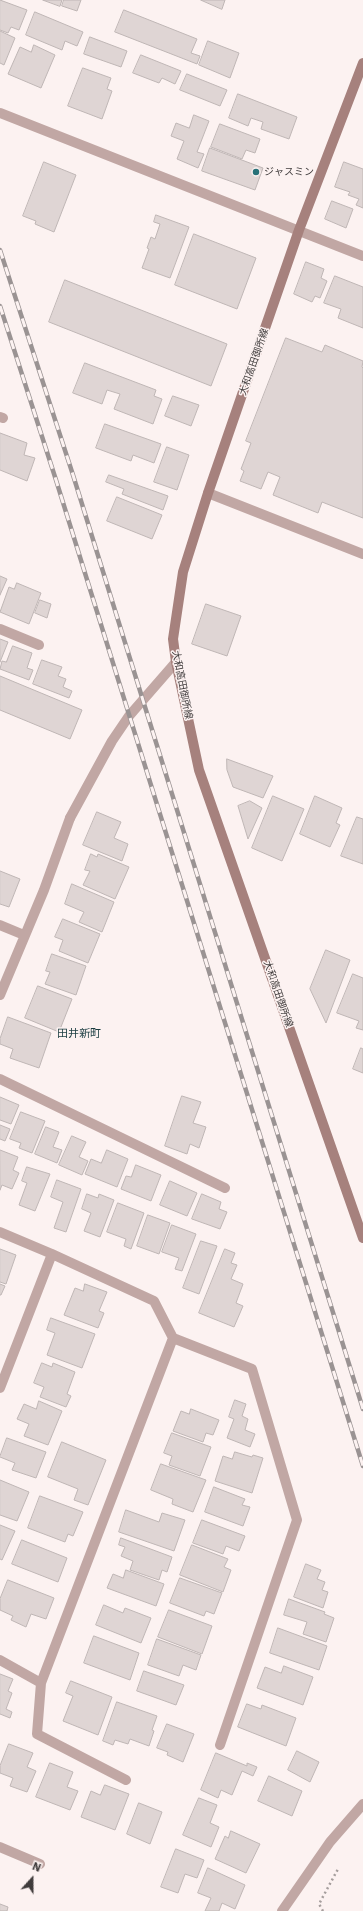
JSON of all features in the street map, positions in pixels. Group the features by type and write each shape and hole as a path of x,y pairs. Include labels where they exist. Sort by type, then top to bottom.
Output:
{"main road":[{"name":"大和高田御所線","path":"363,63 299,230 208,493 183,572 173,639 176,662 200,770 363,1238"}],"street":[{"path":"0,113 363,256"},
{"path":"208,493 363,554"},
{"path":"0,629 39,645"},
{"path":"0,995 44,890 70,818 112,741 129,716 176,662"},
{"path":"0,925 24,935"},
{"path":"0,1079 225,1188"},
{"path":"0,1232 154,1301 173,1338 252,1369 296,1520 220,1745"},
{"path":"0,1388 52,1254"},
{"path":"126,1780 37,1734 41,1683 173,1338"},
{"path":"0,1660 41,1683"},
{"path":"282,1911 330,1842 363,1804"},
{"path":"0,1847 40,1864"}],"building":[{"path":"0,0 27,10 19,30 11,27 8,33 0,30"},
{"path":"43,0 62,0 60,6"},
{"path":"64,0 81,0 77,11 62,6"},
{"path":"201,0 225,0 222,9"},
{"path":"124,10 197,39 191,53 200,56 197,64 115,32"},
{"path":"35,12 83,32 77,46 65,41 62,50 26,35"},
{"path":"0,31 15,38 4,65 0,63"},
{"path":"90,37 127,51 121,67 84,54"},
{"path":"208,41 239,53 230,78 199,65"},
{"path":"34,45 55,55 41,88 8,74 20,47 31,52"},
{"path":"141,55 181,71 175,84 162,78 159,83 133,73"},
{"path":"83,68 111,78 107,89 112,91 102,119 68,106"},
{"path":"187,74 227,90 220,106 180,90"},
{"path":"238,94 297,117 289,139 261,129 263,122 251,118 248,126 229,118"},
{"path":"194,115 209,121 197,152 204,154 198,168 177,159 184,141 171,136 176,123 189,128"},
{"path":"220,124 260,139 255,153 246,150 242,159 211,147"},
{"path":"210,148 263,168 255,190 202,171"},
{"path":"44,162 76,175 54,232 35,224 36,221 23,216"},
{"path":"344,162 363,169 363,208 356,205 359,199 348,195 350,192 335,187"},
{"path":"332,201 353,209 346,228 325,219"},
{"path":"156,215 189,227 170,278 142,268 149,249 147,248 151,237 155,239 160,224 154,222"},
{"path":"194,234 256,258 237,309 175,285"},
{"path":"306,262 324,269 321,278 327,281 320,298 315,296 312,302 294,294"},
{"path":"335,276 363,287 363,328 338,318 341,309 324,303"},
{"path":"65,280 227,344 211,386 49,322"},
{"path":"286,338 322,352 325,345 363,361 363,518 322,502 318,513 273,495 280,477 268,472 261,489 240,481 244,471 241,469 251,443 246,441"},
{"path":"85,363 156,390 154,396 162,399 153,424 114,409 120,394 107,390 102,404 73,393"},
{"path":"173,396 199,405 191,426 165,416"},
{"path":"105,424 161,444 154,463 133,455 131,461 96,448"},
{"path":"0,433 27,443 24,455 35,458 27,481 0,470"},
{"path":"167,447 189,455 177,490 154,482"},
{"path":"109,475 168,496 163,510 122,494 124,489 106,482"},
{"path":"117,497 162,515 152,539 107,521"},
{"path":"0,576 7,579 0,595"},
{"path":"17,583 41,593 29,624 0,612 9,587 14,589"},
{"path":"40,600 51,604 47,618 35,613"},
{"path":"206,604 241,616 227,656 192,644"},
{"path":"0,639 8,642 0,662"},
{"path":"13,646 32,653 27,668 33,670 29,680 0,669 2,661 6,662"},
{"path":"42,660 62,667 58,676 66,679 63,687 72,691 69,698 33,684"},
{"path":"0,676 82,710 70,739 0,710"},
{"path":"227,759 273,776 263,798 233,787 227,770"},
{"path":"273,796 304,809 282,861 252,848"},
{"path":"315,796 342,808 336,823 340,825 330,847 300,834"},
{"path":"250,801 262,808 248,839 238,806"},
{"path":"97,812 121,822 114,838 128,844 122,861 83,845"},
{"path":"357,817 363,819 363,864 341,856"},
{"path":"91,854 97,857 98,854 129,867 115,899 83,885 90,871 85,870"},
{"path":"0,871 20,879 9,907 0,904"},
{"path":"72,884 114,902 102,932 79,922 84,912 65,904"},
{"path":"63,919 100,934 88,963 59,951 63,940 55,937"},
{"path":"326,950 350,960 326,1023 310,989"},
{"path":"52,954 86,966 76,995 45,984 50,972 46,971"},
{"path":"353,974 363,978 363,1030 356,1028 359,1021 337,1013"},
{"path":"38,986 72,999 59,1032 25,1018"},
{"path":"8,1017 51,1033 39,1068 10,1058 13,1049 0,1044 0,1039"},
{"path":"361,1048 363,1049 363,1073 353,1069"},
{"path":"182,1096 201,1102 193,1123 206,1127 199,1148 190,1144 187,1154 165,1146"},
{"path":"0,1097 19,1105 11,1124 0,1120"},
{"path":"21,1112 45,1121 32,1153 19,1148 21,1143 10,1139"},
{"path":"0,1125 10,1129 5,1141 0,1139"},
{"path":"46,1127 59,1132 53,1147 62,1150 57,1163 35,1154"},
{"path":"72,1136 86,1142 79,1157 88,1161 82,1175 59,1165"},
{"path":"0,1150 18,1157 13,1170 19,1173 12,1189 2,1185 0,1190"},
{"path":"107,1150 128,1159 117,1187 85,1174 91,1159 101,1163"},
{"path":"136,1165 161,1175 151,1201 121,1189 126,1176 131,1177"},
{"path":"27,1167 50,1174 35,1211 19,1205 27,1183 22,1181"},
{"path":"57,1180 81,1189 66,1232 54,1228 63,1202 51,1197"},
{"path":"170,1181 197,1193 187,1216 160,1205"},
{"path":"87,1194 98,1198 99,1194 114,1200 100,1237 84,1231 91,1213 82,1209"},
{"path":"202,1194 221,1202 219,1209 227,1212 220,1229 192,1219"},
{"path":"118,1203 144,1213 131,1249 124,1246 126,1239 107,1232"},
{"path":"148,1215 170,1223 159,1254 137,1246"},
{"path":"172,1225 196,1234 182,1271 175,1269 179,1258 162,1252"},
{"path":"201,1241 217,1246 199,1294 183,1288"},
{"path":"0,1249 16,1255 6,1284 0,1282"},
{"path":"225,1249 235,1253 231,1263 237,1265 231,1279 243,1284 236,1303 243,1306 234,1327 199,1313"},
{"path":"0,1284 5,1286 1,1295 0,1295"},
{"path":"85,1284 107,1292 99,1311 104,1313 98,1328 64,1315 75,1288 83,1291"},
{"path":"51,1318 95,1334 82,1368 47,1355 55,1333 47,1330"},
{"path":"42,1363 52,1367 53,1363 75,1372 67,1394 71,1396 66,1407 40,1397 44,1387 34,1383"},
{"path":"235,1400 246,1404 242,1416 248,1419 245,1430 255,1434 250,1447 227,1438 234,1419 229,1417"},
{"path":"39,1401 62,1411 48,1445 24,1436 29,1424 17,1419 24,1404 36,1409"},
{"path":"191,1409 219,1420 213,1435 206,1433 203,1442 173,1431 181,1411 189,1414"},
{"path":"172,1433 211,1447 200,1476 169,1465 172,1456 164,1453"},
{"path":"7,1438 46,1452 36,1478 12,1470 15,1463 0,1457"},
{"path":"62,1442 106,1460 88,1505 74,1500 78,1489 48,1477"},
{"path":"235,1452 252,1457 253,1455 263,1458 252,1493 215,1481 223,1456 232,1459"},
{"path":"161,1464 206,1480 193,1512 172,1504 173,1499 151,1490"},
{"path":"0,1480 29,1492 17,1521 0,1515"},
{"path":"214,1487 245,1499 242,1505 250,1507 243,1526 205,1512"},
{"path":"40,1496 83,1512 73,1536 68,1534 65,1542 28,1528"},
{"path":"126,1510 159,1522 162,1513 185,1520 174,1551 119,1532"},
{"path":"202,1520 245,1536 239,1551 226,1546 223,1554 193,1543"},
{"path":"0,1525 15,1531 2,1560 0,1559"},
{"path":"121,1538 172,1557 167,1572 162,1570 159,1580 130,1570 133,1561 121,1556 125,1547 119,1545"},
{"path":"22,1540 67,1558 58,1582 12,1564"},
{"path":"192,1545 228,1559 224,1567 231,1570 223,1592 180,1575"},
{"path":"306,1564 321,1570 317,1579 325,1582 322,1590 328,1592 323,1608 294,1597"},
{"path":"126,1570 164,1584 156,1606 107,1588 113,1574 123,1578"},
{"path":"180,1578 222,1593 214,1614 206,1611 204,1616 170,1603"},
{"path":"8,1580 54,1598 46,1619 31,1614 26,1627 11,1620 13,1616 0,1610 0,1599"},
{"path":"289,1599 325,1612 324,1614 334,1618 326,1642 303,1634 307,1622 284,1615"},
{"path":"104,1605 123,1613 125,1608 151,1618 141,1643 96,1625"},
{"path":"169,1610 212,1626 202,1654 158,1637"},
{"path":"278,1628 327,1646 319,1670 270,1653"},
{"path":"94,1636 139,1653 130,1680 84,1663"},
{"path":"157,1639 201,1655 196,1670 183,1665 179,1676 148,1665"},
{"path":"284,1666 313,1677 303,1705 257,1688 265,1667 281,1673"},
{"path":"144,1671 184,1685 176,1705 137,1691"},
{"path":"0,1674 13,1679 8,1691 12,1693 6,1709 12,1712 10,1718 0,1714"},
{"path":"71,1681 112,1697 98,1735 63,1721 73,1696 66,1693"},
{"path":"117,1702 157,1716 152,1730 154,1731 149,1746 130,1739 128,1744 115,1740 113,1745 103,1741"},
{"path":"247,1704 261,1709 262,1705 296,1718 286,1746 238,1727"},
{"path":"167,1724 194,1734 183,1762 167,1755 168,1752 157,1748"},
{"path":"9,1744 33,1753 27,1767 36,1771 27,1792 10,1786 13,1778 0,1773 0,1766"},
{"path":"297,1751 319,1762 310,1782 288,1770"},
{"path":"216,1753 247,1766 247,1763 257,1767 253,1776 242,1771 232,1795 221,1790 218,1798 201,1790"},
{"path":"50,1763 73,1772 67,1787 78,1791 70,1810 36,1797"},
{"path":"269,1776 302,1791 292,1816 258,1801"},
{"path":"105,1785 129,1794 115,1830 81,1817 91,1791 100,1795"},
{"path":"199,1798 217,1805 210,1823 219,1827 211,1847 183,1835"},
{"path":"139,1803 162,1812 150,1844 127,1834"},
{"path":"231,1831 260,1844 246,1873 215,1859 225,1836 228,1838"},
{"path":"176,1849 204,1860 197,1878 185,1874 178,1893 161,1887"},
{"path":"208,1868 245,1885 235,1909 222,1903 219,1911 205,1911 211,1898 198,1893"},
{"path":"0,1904 8,1907 7,1911 0,1911"}],"railway":[{"path":"0,250 73,475 363,1409"},
{"path":"0,306 56,480 363,1466"}],"place":[{"name":"ジャスミン","path":"256,172"}],"district":[{"name":"田井新町","path":"79,1034"}]}
